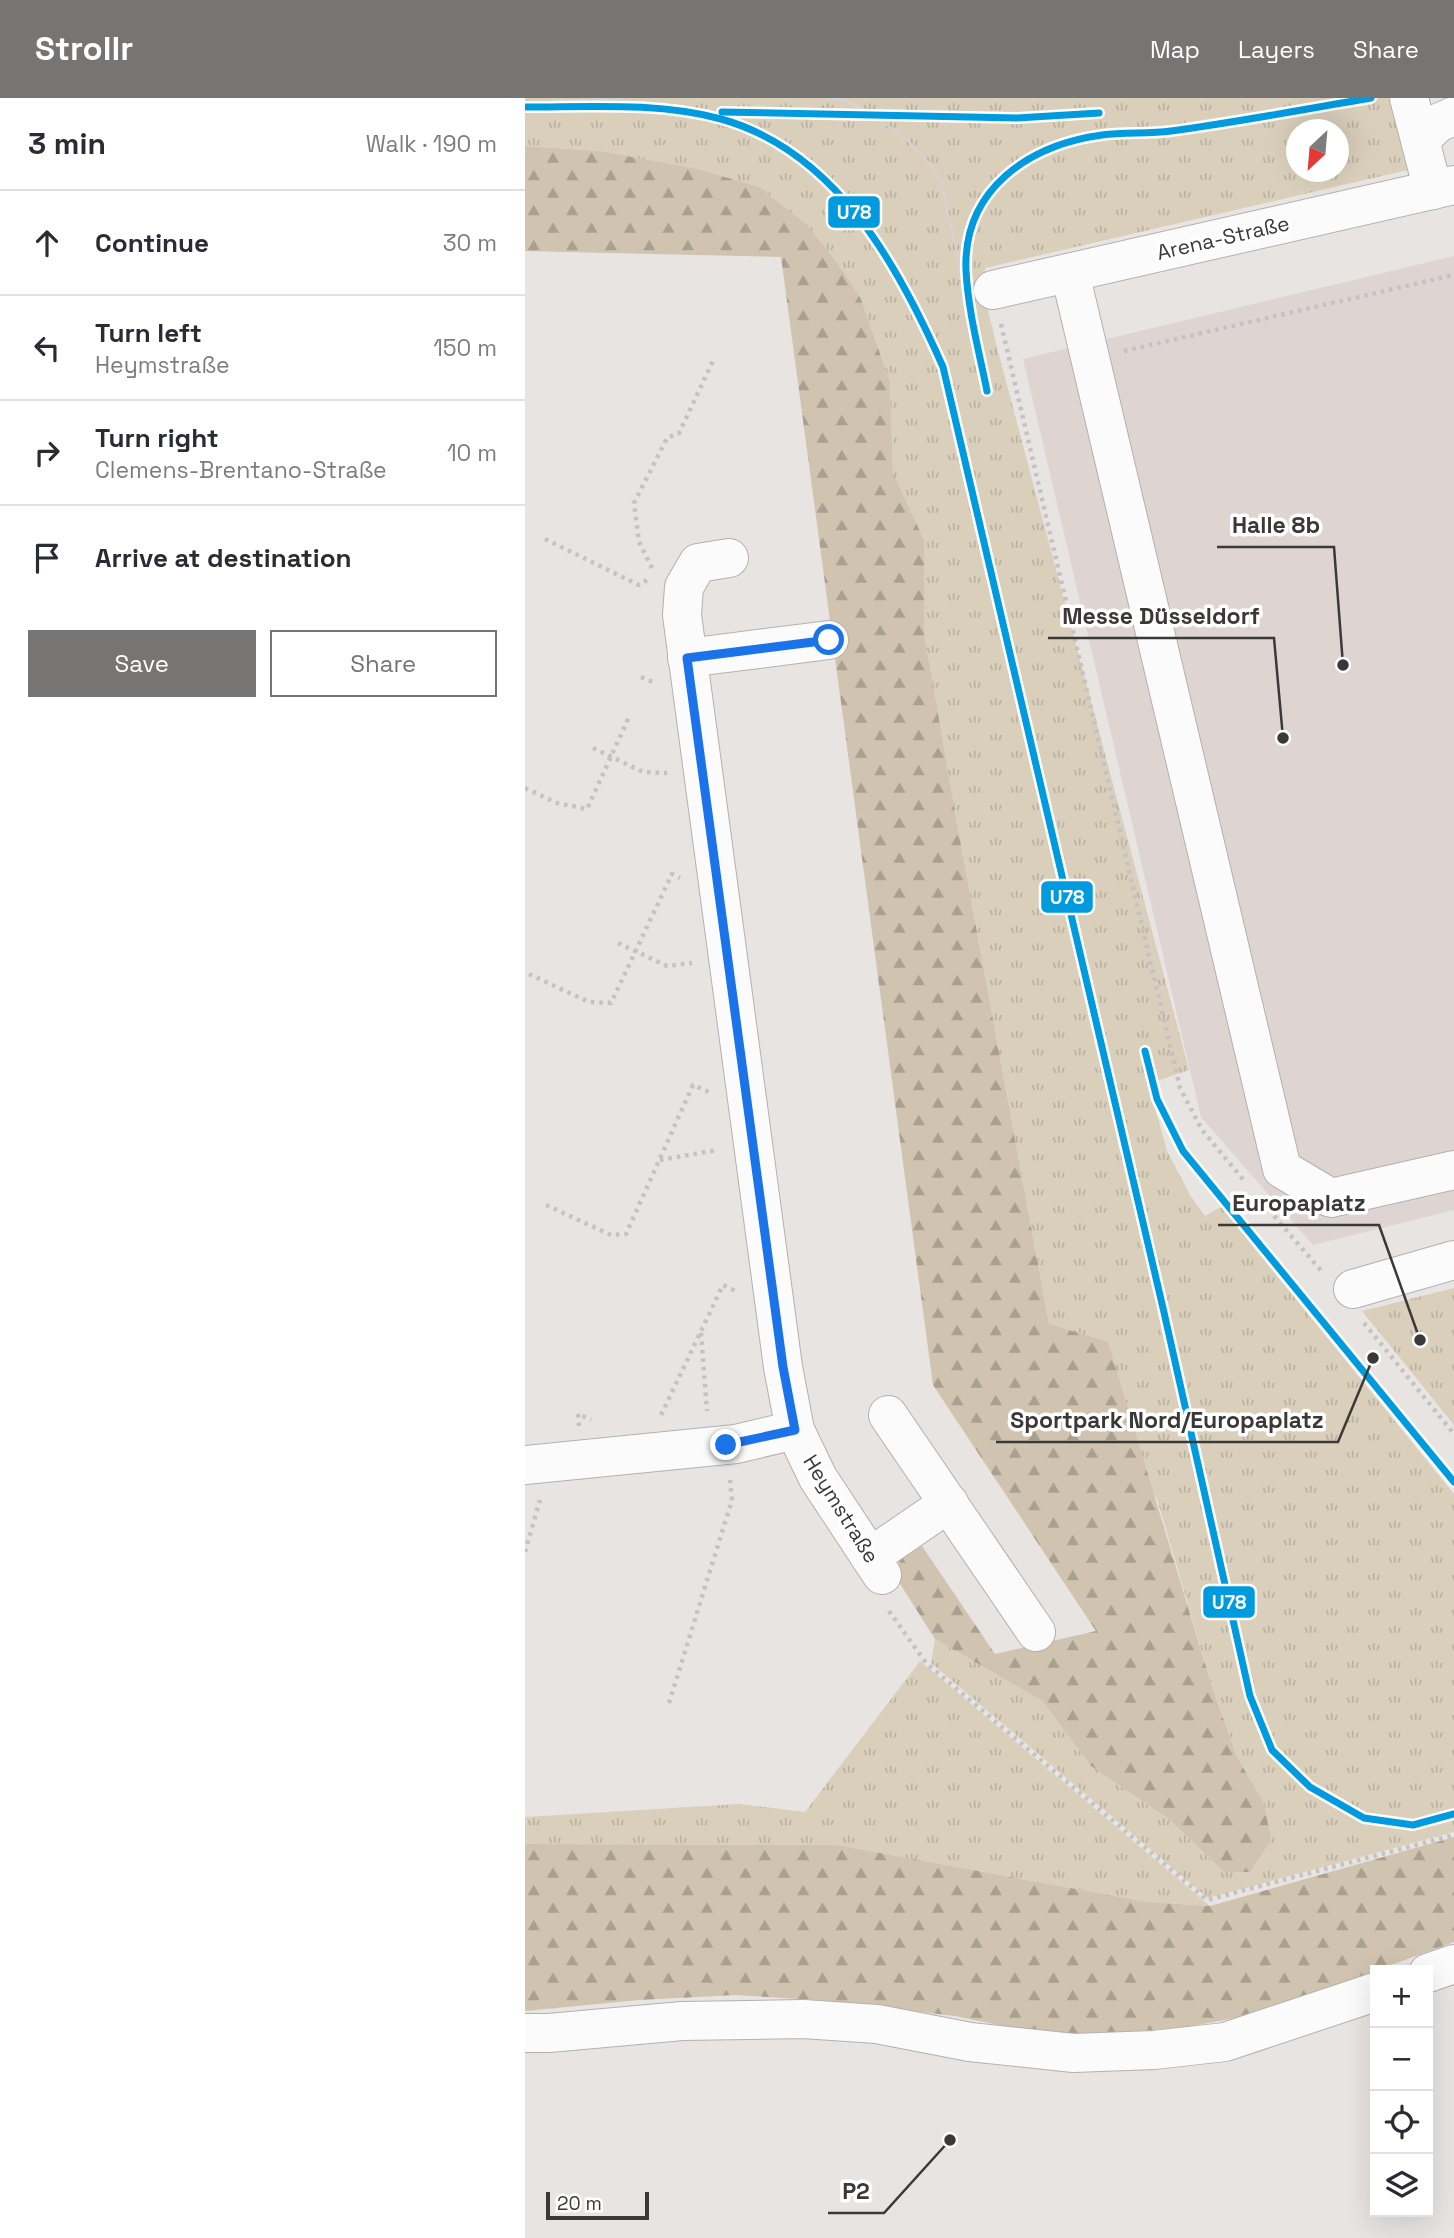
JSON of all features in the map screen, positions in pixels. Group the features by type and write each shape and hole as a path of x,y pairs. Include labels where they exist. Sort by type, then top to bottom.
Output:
{"street":[{"path":"1409,98 1420,140 1443,187"},
{"path":"1420,140 1439,124 1454,116"},
{"name":"Arena-Straße","path":"993,290 1443,187"},
{"path":"1070,273 1282,1169 1331,1198 1454,1170"},
{"name":"Heymstraße","path":"729,558 698,563 684,587 682,615 783,1367 795,1430 818,1478 876,1566"},
{"path":"687,658 829,640"},
{"path":"1347,1295 1454,1259"},
{"path":"888,1415 1036,1632"},
{"path":"530,1464 718,1446 795,1430"},
{"path":"876,1566 949,1503"},
{"path":"1433,1971 1454,1964"},
{"path":"525,2033 682,2021 803,2019 877,2024 970,2042 1074,2053 1154,2050 1226,2042 1370,1994"}],"path":[{"path":"1091,359 1454,275"},
{"path":"993,290 1180,1087 1202,1130 1246,1183"},
{"path":"545,539 639,585 652,576 652,564 639,542 634,503 667,438 679,433 713,361"},
{"path":"525,788 557,803 587,809 629,717"},
{"path":"593,748 643,772 686,774 702,771"},
{"path":"529,974 589,1002 611,1003 672,874 701,887 717,886"},
{"path":"618,943 667,966 727,959"},
{"path":"546,1205 611,1235 626,1234 694,1085 730,1101 746,1100"},
{"path":"659,1161 753,1144"},
{"path":"1255,1194 1347,1295 1454,1434"},
{"path":"657,1421 723,1285 758,1301 773,1298"},
{"path":"669,1703 732,1500 718,1446 701,1332"},
{"path":"582,1459 578,1414 597,1423"},
{"path":"525,1552 541,1503 530,1464"},
{"path":"876,1566 879,1595 926,1662 1207,1900 1454,1835"}],"shaded area":[{"path":"1454,256 1454,1210 1313,1245 1201,1117 1023,359"}],"green space":[{"path":"525,98 1395,98 1412,169 985,268 987,306 999,355 1189,1070 1148,1084 1167,1151 1190,1195 1205,1216 1221,1207 1454,1494 1454,1832 1208,1898 931,1663 935,1639 1042,1701 1091,1766 1171,1821 1224,1872 1264,1803 1237,1757 1214,1693 1157,1499 1049,1324 924,632 924,540 893,472 890,382 861,299 599,151 525,146"},
{"path":"525,146 599,151 697,169 759,187 807,225 861,299 890,382 893,472 924,540 924,632 1049,1324 1108,1342 1214,1693 1237,1757 1264,1803 1271,1840 1250,1872 1224,1872 1171,1821 1091,1766 1042,1701 935,1639 895,1576 900,1560 922,1546 995,1654 1096,1631 933,1385 781,257 525,251"},
{"path":"1454,1288 1454,1425 1362,1311"},
{"path":"920,1661 1210,1906 1147,1902 837,1845 525,1844 525,1817 739,1804 805,1812"},
{"path":"1454,1837 1454,1942 1391,1965 1370,1965 1370,1973 1256,2014 1187,2027 1093,2035 1033,2032 955,2016 818,2000 735,1995 639,2000 525,2011 525,1844 837,1845 1147,1902 1210,1906"}],"tram line":[{"path":"525,103 622,98"},
{"path":"831,98 844,100 874,115 909,142 932,166 943,191 971,316"}],"transit line":[{"name":"U78","path":"987,391 969,301 966,270 968,241 976,216 988,194 1005,176 1026,161 1075,140 1102,135 1162,132 1371,98"},
{"name":"U78","path":"525,107 673,110 721,119 762,135 798,157 830,185 858,217 905,290 943,367 1163,1308 1250,1696 1272,1750 1310,1787 1364,1818 1413,1825 1454,1814"},
{"name":"U78","path":"722,112 1017,118 1099,113"},
{"name":"U78","path":"1145,1051 1157,1099 1183,1151 1454,1482"}],"place":[{"name":"Halle 8b","path":"1343,665"},
{"name":"Messe Düsseldorf","path":"1283,738"},
{"name":"Europaplatz","path":"1420,1340"},
{"name":"Sportpark Nord/Europaplatz","path":"1373,1358"},
{"name":"P2","path":"950,2140"}],"route":[{"path":"726,1445 795,1430 783,1367 687,658 829,640"}]}
